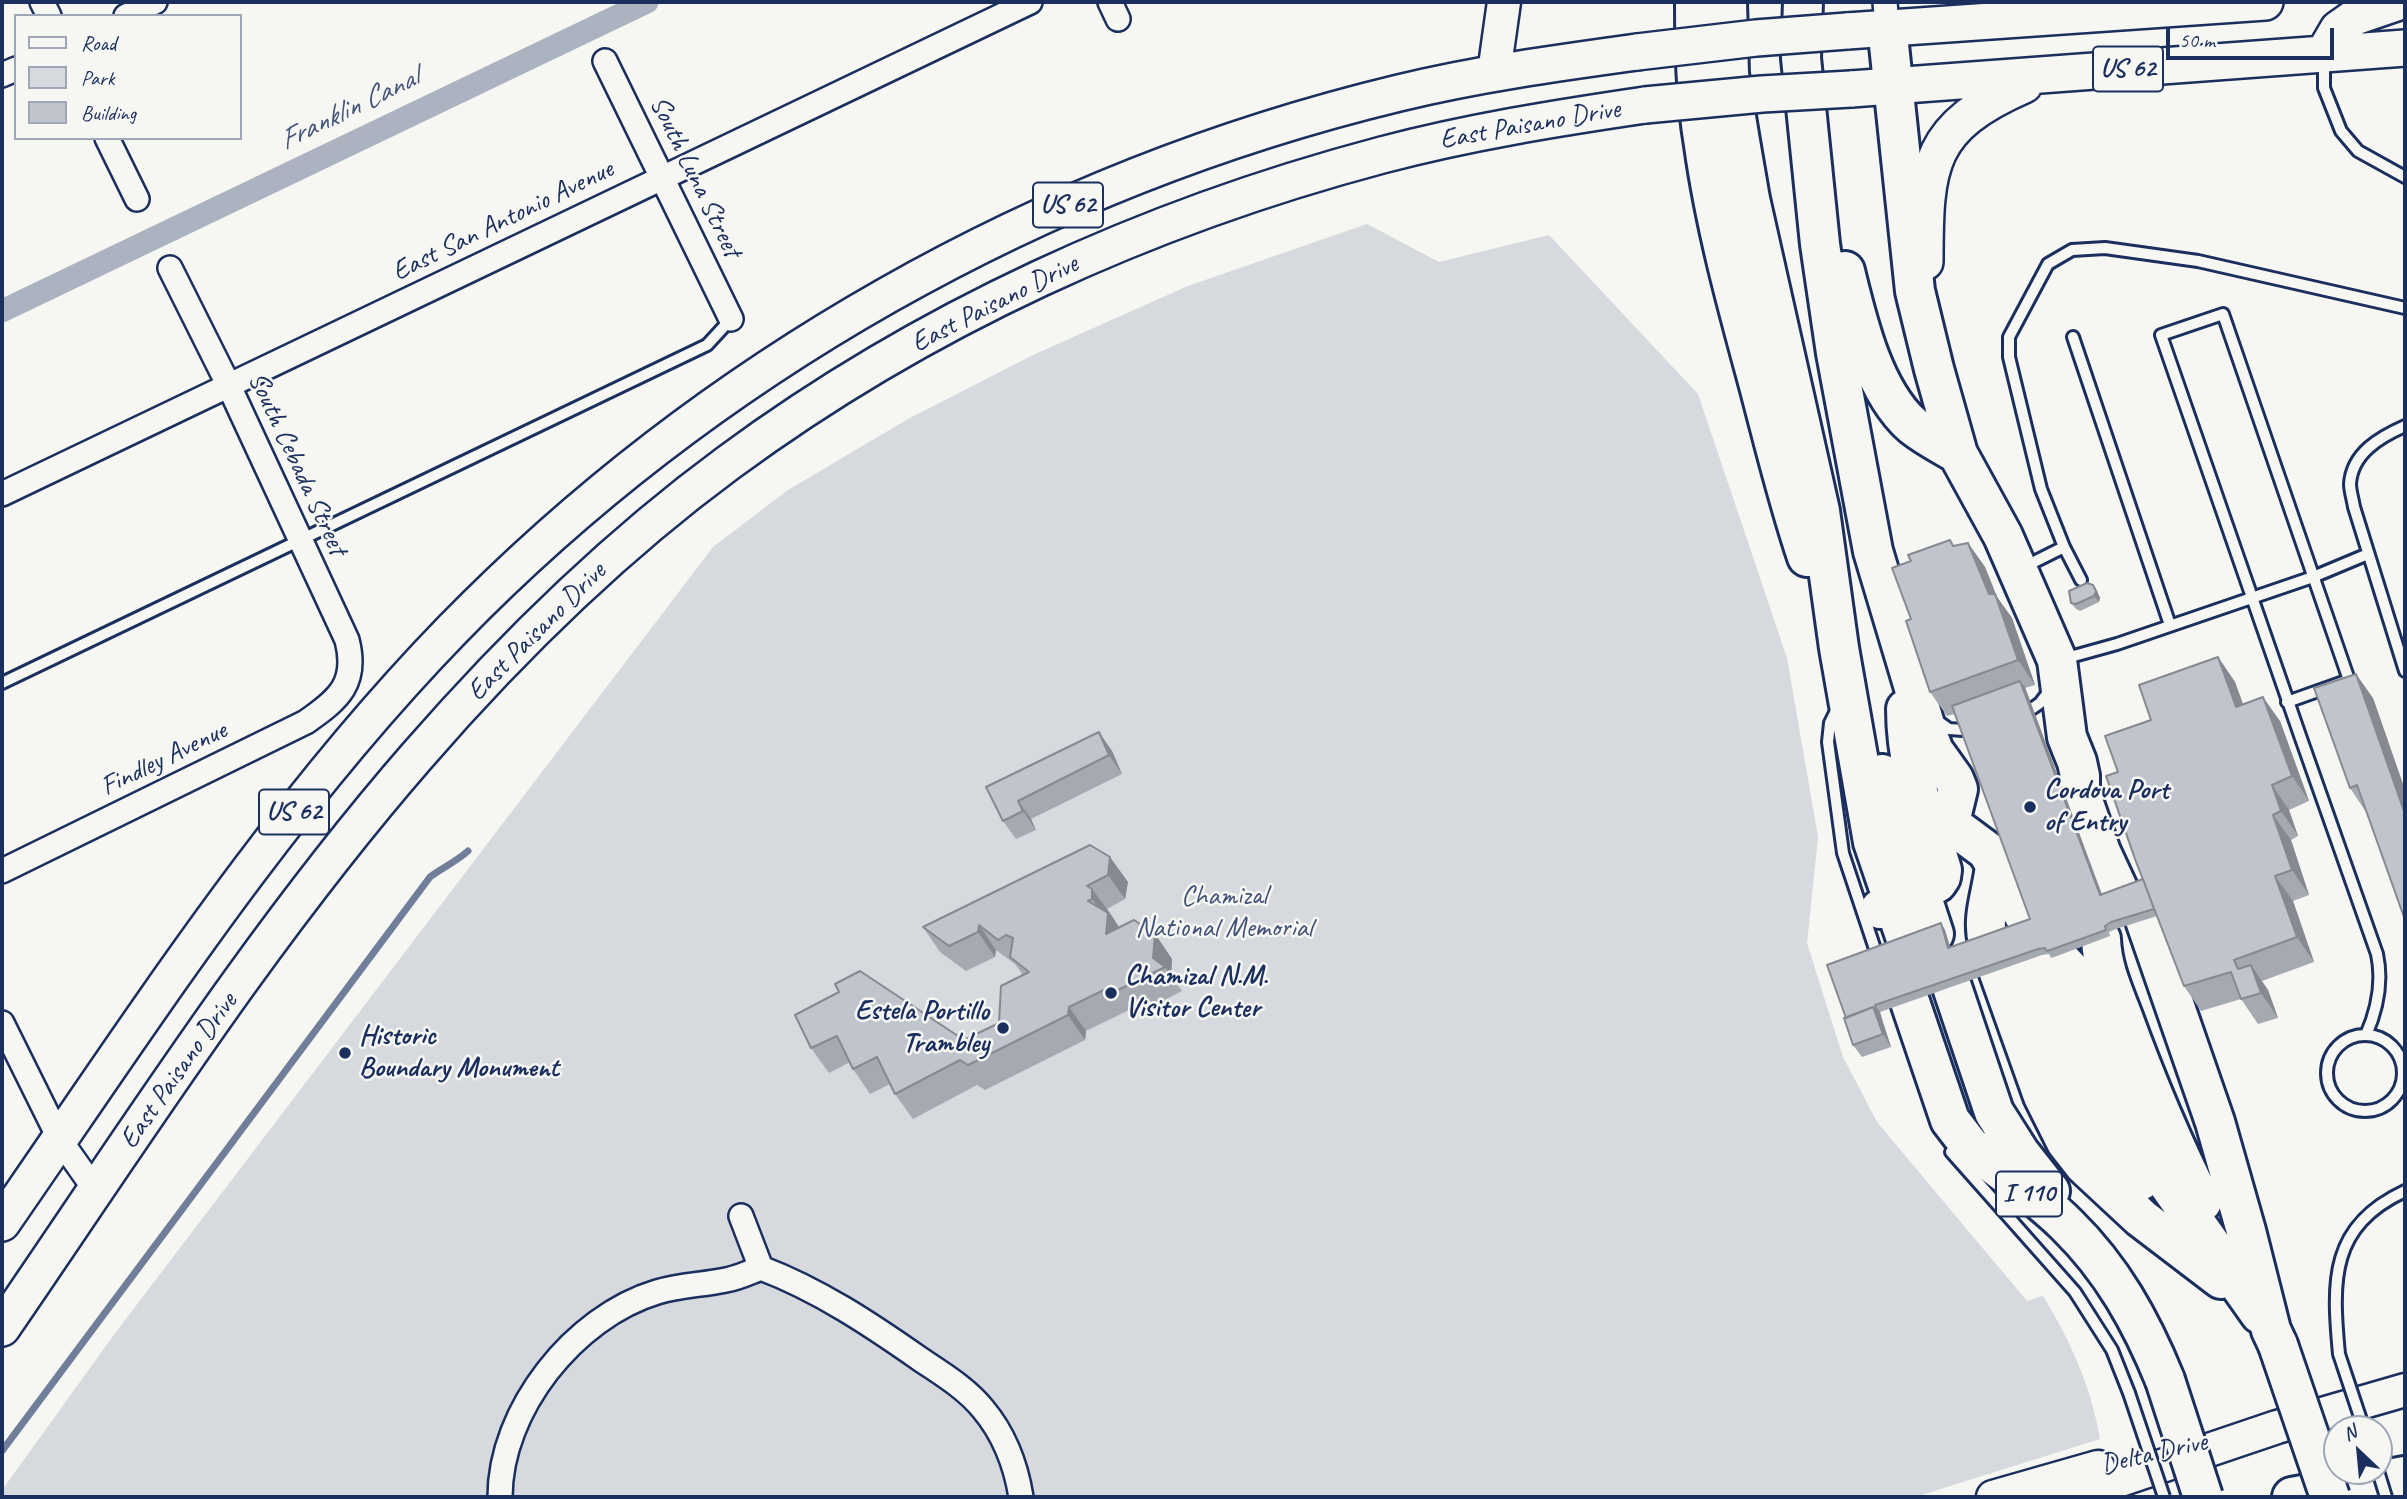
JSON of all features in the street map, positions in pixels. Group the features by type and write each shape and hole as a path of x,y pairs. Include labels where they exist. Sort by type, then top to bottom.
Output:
{"highway":[{"path":"1695,2 1695,62 1703,143 1730,276 1794,519 1839,648"},
{"path":"1727,2 1730,74 1740,141 1820,512 1839,648 1850,705"},
{"path":"1802,2 1801,58 1812,163 1836,237 1861,330 1891,401 1913,425 1958,454"},
{"path":"1886,14 1915,291 1958,454 2019,569 2059,668 2067,737 2077,762 2080,792 2126,901 2203,1035 2236,1148 2222,1244 2323,1428"},
{"name":"I 110","path":"1812,163 1820,244 1834,339 1878,574 1934,751 1958,789 1951,818 1956,828 1987,851 1957,1084 1971,1110 2006,1161 2097,1258"},
{"path":"1901,900 1937,883 1942,870 1910,766 1906,735 1907,666"},
{"name":"I 110","path":"1850,705 1871,757 1890,835 1901,900"},
{"name":"I 110","path":"1850,705 1850,767 1860,843 1901,900 1974,949 2070,1069 2094,1124 2111,1148 2248,1299"},
{"path":"2126,901 2102,959 2137,1057 2178,1153 2248,1299"},
{"name":"I 110","path":"1974,949 2004,1076 2033,1138 2052,1161 2072,1178 2089,1187 2124,1221 2157,1245 2222,1244"},
{"name":"I 110","path":"1974,949 1950,1120 1970,1146 2066,1224"},
{"name":"I 110","path":"1974,949 2066,1142 2084,1165 2131,1209 2222,1244"},
{"name":"I 110","path":"1974,949 1989,1098 1999,1121 2020,1153 2060,1204 2128,1301 2147,1336 2165,1380 2203,1497"},
{"name":"I 110","path":"1974,949 2069,968 2132,1133 2275,1338"},
{"path":"2292,1497 2348,1485"}],"main road":[{"path":"1386,153 1415,127 1459,117 1478,109 1487,100 1494,73 1504,2"},
{"name":"East Paisano Drive","path":"2,1223 233,892 291,815 372,718 452,631 535,550 658,446 785,357 888,294 960,256 1081,199 1276,127 1397,93 1494,73 1637,52 1847,31 1886,14 2265,2"},
{"path":"2324,53 2338,29 2355,17 2399,2"},
{"name":"East Paisano Drive","path":"2,1328 201,1037 321,874 412,762 464,704 590,576 726,464 799,413 928,334 1107,248 1228,201 1386,153 1482,131 1645,104 2042,77 2405,48"},
{"path":"1925,329 1925,237 1928,183 1934,158 1949,134 1966,116 1991,99 2042,77"},
{"name":"Delta Drive","path":"2070,1497 2277,1427 2405,1390"},
{"name":"Delta Drive","path":"1993,1497 2130,1458 2277,1427"}],"street":[{"path":"129,14 155,2"},
{"name":"East San Antonio Avenue","path":"2,494 1030,2"},
{"name":"South Luna Street","path":"605,61 731,320"},
{"path":"108,140 136,200"},
{"name":"South Cebada Street","path":"170,268 229,386 347,640 352,658 351,673 344,688"},
{"name":"Findley Avenue","path":"2,871 306,722 324,710 344,688"},
{"path":"4,1035 60,1139 96,1191"},
{"path":"741,1216 761,1268"},
{"path":"500,1497 506,1455 526,1403 557,1358 582,1334 608,1315 656,1292 685,1284 727,1280 761,1268 799,1283 872,1325 955,1382 983,1409 1003,1440 1018,1477 1021,1497"}],"lane":[{"path":"2324,53 2323,88 2341,131 2358,150 2405,177"},
{"path":"2081,580 2064,547 2041,489 2009,357 2009,337 2048,264 2072,250 2105,248 2199,261 2405,308"},
{"path":"2287,702 2349,680 2223,314 2161,335 2287,702 2379,964 2376,1014 2366,1035"},
{"path":"2,683 707,345 731,320"},
{"path":"2073,337 2170,625"},
{"path":"2405,426 2382,437 2366,450 2355,466 2350,484 2354,507 2405,671"},
{"path":"2019,569 2064,547"},
{"path":"2033,708 2040,703 2059,668 2170,625 2313,577 2368,554"},
{"path":"1850,705 1830,723 1828,743 1843,853 1974,949"},
{"path":"1920,706 1949,729 1963,730"},
{"path":"2366,1035 2380,1038 2393,1046 2401,1059 2404,1074 2401,1088 2392,1100 2379,1109 2365,1112 2350,1108 2338,1100 2330,1088 2327,1073 2330,1058 2339,1046 2351,1038 2366,1035"},
{"path":"1942,1141 2075,1292 2112,1350 2164,1497"},
{"path":"2359,1415 2339,1354 2335,1315 2339,1263 2346,1244 2361,1219 2385,1200 2405,1191"},
{"path":"2356,1485 2386,1497"}],"green space":[{"name":"Chamizal National Memorial","path":"1367,224 1439,262 1549,235 1698,394 1787,658 1818,837 1807,943 1843,1057 1877,1122 2027,1301 2043,1296 2079,1365 2100,1439 1915,1497 2,1497 2,1490 116,1332 713,547 788,490 908,419 1033,355 1188,286"}],"building":[{"path":"1950,540 1953,546 1968,543 1989,594 1995,594 2018,660 1930,692 1906,621 1911,619 1892,568 1911,561 1908,555"},
{"path":"2087,583 2093,585 2096,591 2094,596 2076,604 2071,603 2069,591"},
{"path":"2218,657 2236,707 2263,697 2292,776 2272,785 2281,811 2273,815 2292,870 2275,876 2297,937 2234,960 2238,969 2251,965 2261,993 2241,999 2231,972 2184,986 2106,776 2118,772 2105,736 2151,720 2139,685"},
{"path":"2356,674 2405,814 2405,920 2357,785 2350,788 2314,688"},
{"name":"Cordova Port of Entry","path":"2020,681 2100,895 2143,879 2154,909 2111,922 2105,926 2106,930 2053,949 2038,949 1875,1005 1877,1013 1873,1007 1846,1018 1827,965 1941,923 1948,948 2030,919 1952,706"},
{"path":"1099,732 1109,755 1018,801 1023,811 1003,821 986,787"},
{"path":"1090,845 1110,857 1108,875 1087,886 1092,889 1092,899 1088,901 1108,913 1106,934 1134,920 1155,934 1153,958 1165,967 1116,991 1110,987 1069,1007 1068,1015 968,1065 960,1060 895,1094 877,1057 853,1069 837,1036 811,1048 795,1015 839,992 835,984 860,971 964,1040 999,1023 1001,986 1029,972 1010,957 1013,938 1006,935 998,940 979,925 978,932 949,946 923,927"},
{"path":"1873,1007 1883,1034 1853,1045 1844,1018"}],"waterway":[{"name":"Franklin Canal","path":"2,311 647,2"},
{"path":"2,1451 430,877 468,851"}],"place":[{"name":"Cordova Port of Entry","path":"2030,807"},
{"name":"Chamizal N.M. Visitor Center","path":"1111,993"},
{"name":"Estela Portillo Trambley","path":"1003,1028"},
{"name":"Historic Boundary Monument","path":"345,1053"}]}
